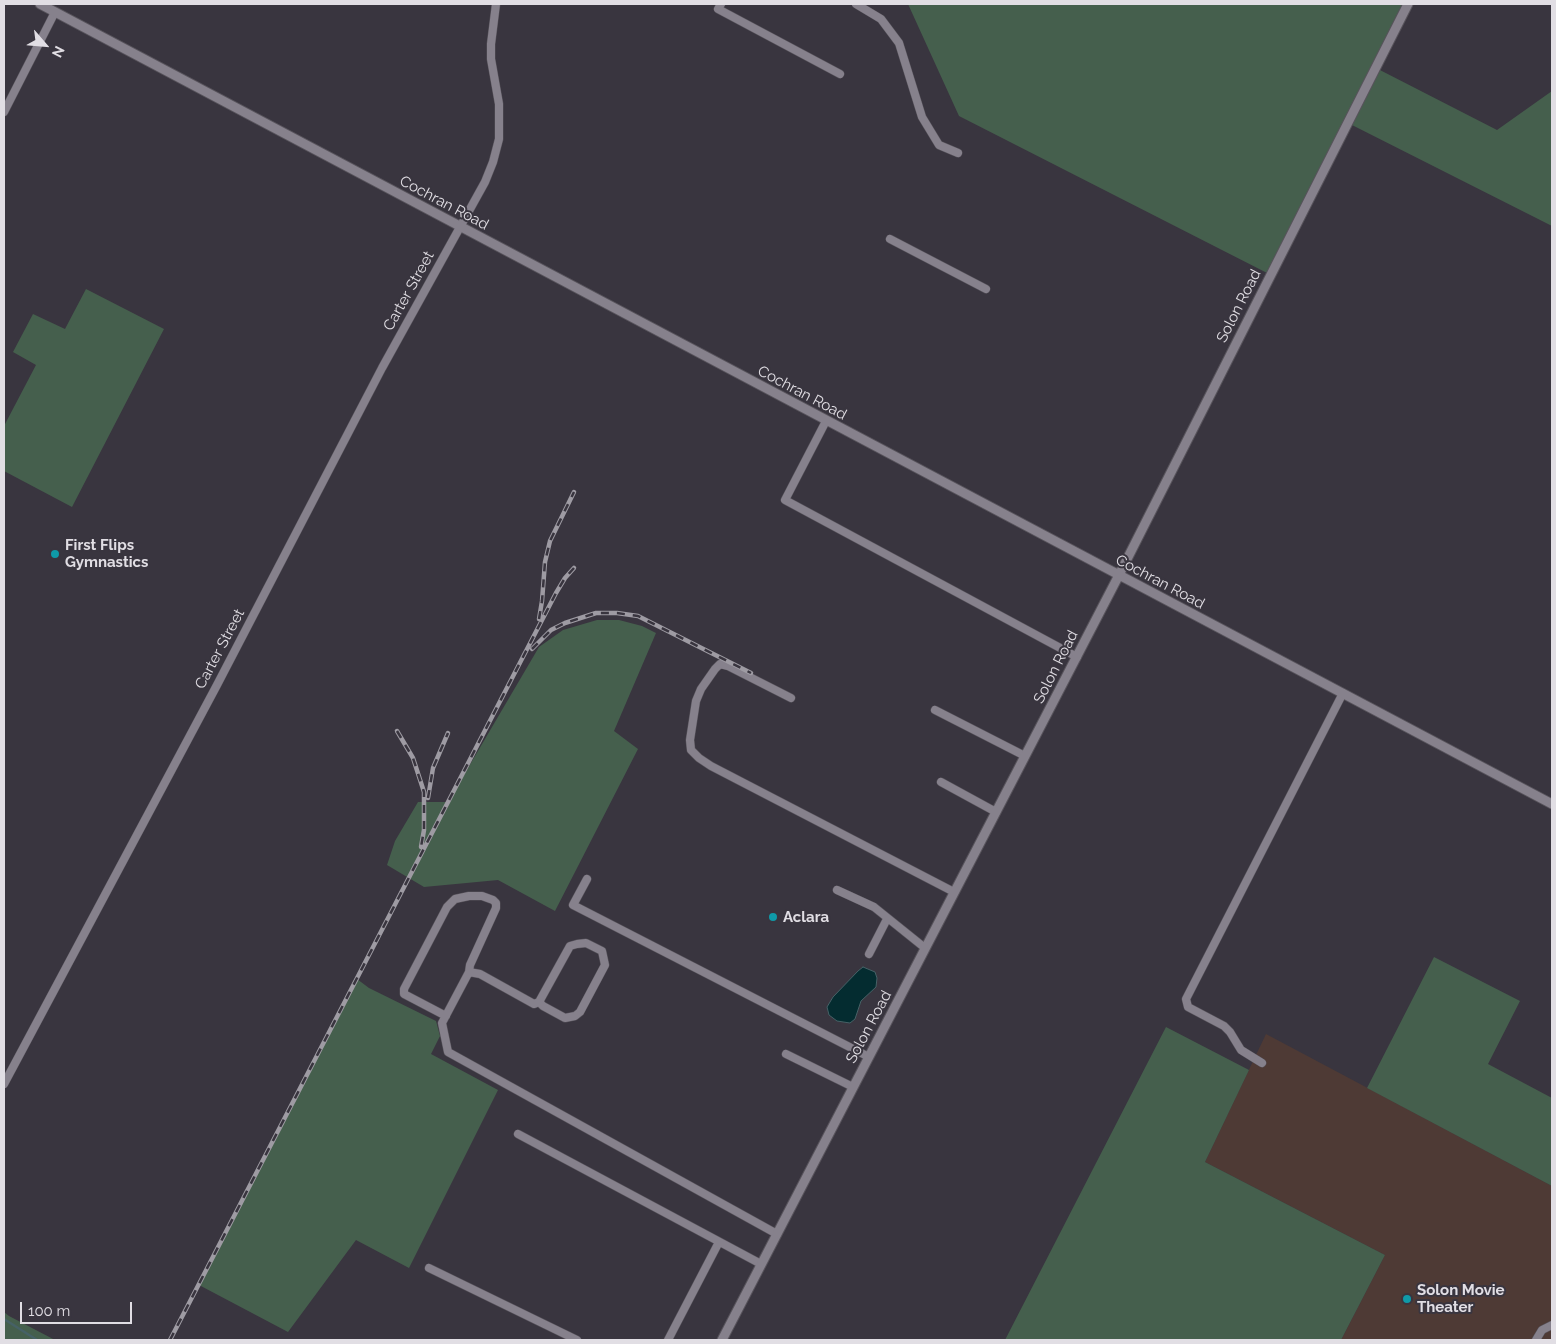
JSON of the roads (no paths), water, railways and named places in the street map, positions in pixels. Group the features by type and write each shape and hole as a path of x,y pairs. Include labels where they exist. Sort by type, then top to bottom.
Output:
{"street":[{"name":"Cochran Road","path":"40,4 460,228 1552,804"},
{"name":"Carter Street","path":"4,1084 221,677 382,368 485,182 499,139 499,104 491,59 496,4"},
{"path":"721,4 718,9 840,74"},
{"path":"856,4 881,19 900,43 922,117 939,145 958,154"},
{"name":"Solon Road","path":"722,1340 1119,575 1408,4"},
{"path":"4,112 55,12"},
{"path":"890,239 986,289"},
{"path":"826,421 785,500 1076,657"},
{"path":"791,698 728,666 720,664 715,668 701,689 696,701 690,740 691,750 711,766 954,892"},
{"path":"1262,1063 1241,1050 1224,1026 1188,1007 1186,999 1343,693"},
{"path":"935,710 1025,756"},
{"path":"941,782 996,812"},
{"path":"587,879 574,905 869,1056"},
{"path":"837,890 874,907 925,948"},
{"path":"446,1016 404,994 404,989 447,907 455,898 482,896 496,903 496,908 470,965 469,972 446,1016 442,1023 448,1052 777,1234"},
{"path":"869,954 887,919"},
{"path":"469,972 480,974 534,1004 539,1002 570,946 586,943 602,951 605,965 580,1012 575,1016 565,1018 539,1002"},
{"path":"786,1054 853,1087"},
{"path":"518,1134 761,1264"},
{"path":"668,1340 719,1242"},
{"path":"429,1268 577,1340"},
{"path":"1536,1340 1542,1330 1552,1325"}],"waterway":[{"path":"4,1319 37,1340"}],"railway":[{"path":"539,619 545,562 550,541 574,492"},
{"path":"170,1340 556,593 574,568"},
{"path":"532,649 551,630 565,623 596,613 617,613 638,616 751,673"},
{"path":"397,731 413,758 424,792 424,830 421,847"},
{"path":"428,798 433,768 448,733"}],"place":[{"name":"First Flips Gymnastics","path":"55,554"},
{"name":"Aclara","path":"773,917"},
{"name":"Solon Movie Theater","path":"1407,1299"}]}
